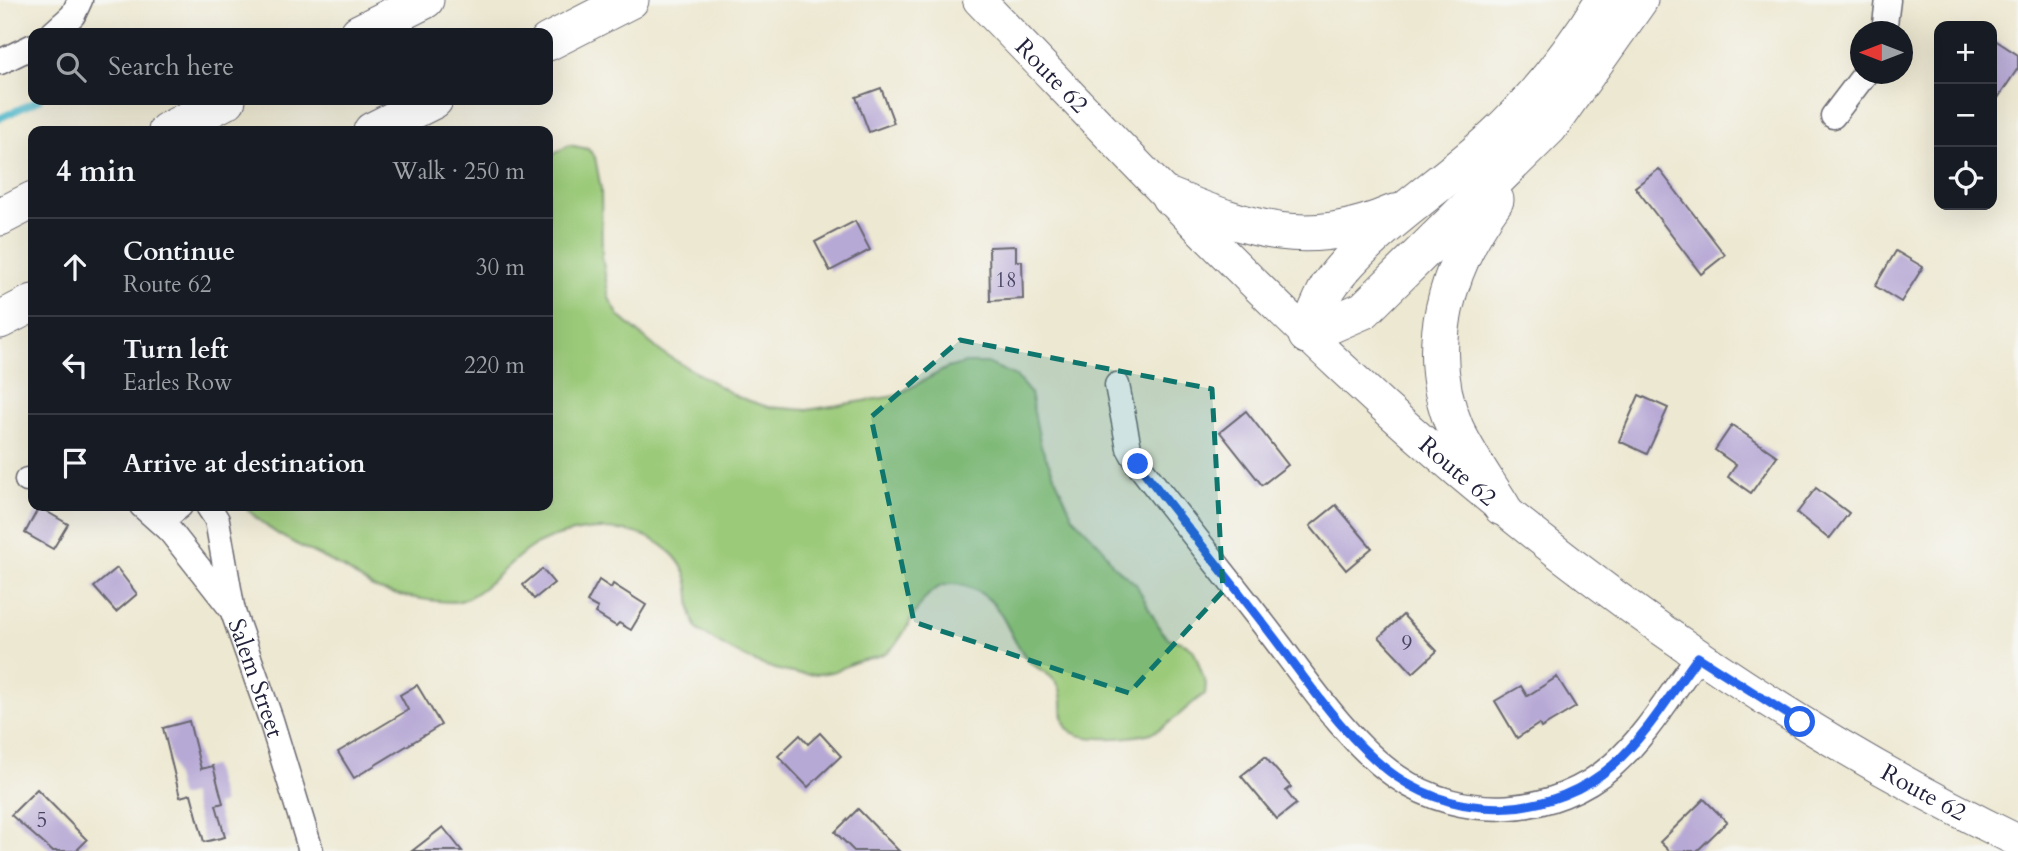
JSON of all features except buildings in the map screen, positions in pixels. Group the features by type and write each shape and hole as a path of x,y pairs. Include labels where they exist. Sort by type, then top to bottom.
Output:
{"highway":[{"path":"369,28 425,0"},
{"path":"553,39 630,0"},
{"path":"1307,335 1329,287 1340,273 1411,205 1516,116 1570,51 1604,0"},
{"path":"1502,507 1462,443 1447,405 1440,360 1441,324 1452,276 1466,243 1600,59 1639,0"},
{"path":"177,126 218,105"},
{"path":"382,126 424,105"},
{"path":"1307,335 1364,310 1549,127"},
{"path":"1170,197 1229,221 1298,234 1350,230 1411,205"},
{"path":"0,218 28,203"},
{"path":"0,320 28,306"}],"main road":[{"name":"Route 62","path":"979,0 1307,335 1415,435 1502,507 1618,599 1698,657 1893,775 2018,841"}],"street":[{"path":"59,28 73,15 80,0"},
{"path":"1885,21 1888,0"},
{"path":"0,62 28,48"},
{"path":"1833,117 1858,84"},
{"path":"1117,385 1129,448 1138,464 1298,670 1363,747 1397,778 1418,789 1461,804 1508,808 1553,799 1574,790 1594,779 1629,750 1698,657"},
{"name":"Salem Street","path":"211,511 217,520 233,612 271,720 311,851"},
{"path":"152,514 233,612"}],"highlighted area":[{"path":"960,340 1212,389 1223,591 1129,693 914,622 871,417"}],"green space":[{"path":"569,145 588,149 595,157 601,189 602,256 609,298 619,316 661,352 738,397 768,407 807,410 895,396 947,368 966,363 987,363 1016,376 1030,393 1041,446 1073,517 1102,547 1113,565 1136,584 1161,631 1168,638 1186,644 1194,651 1206,684 1205,694 1154,732 1122,738 1083,736 1067,728 1061,692 1056,682 1028,660 989,599 965,586 950,584 937,588 927,596 896,644 883,655 831,672 796,673 778,670 744,657 698,630 691,612 689,585 682,566 660,544 643,536 605,529 585,530 547,540 530,548 472,596 446,602 409,597 374,588 348,571 291,542 256,517 250,511 553,511 553,154"}],"waterway":[{"path":"0,118 28,105"}],"route":[{"path":"1138,464 1298,670 1363,747 1397,778 1439,799 1485,808 1508,808 1553,799 1574,790 1612,766 1629,750 1698,657 1800,722"}]}
